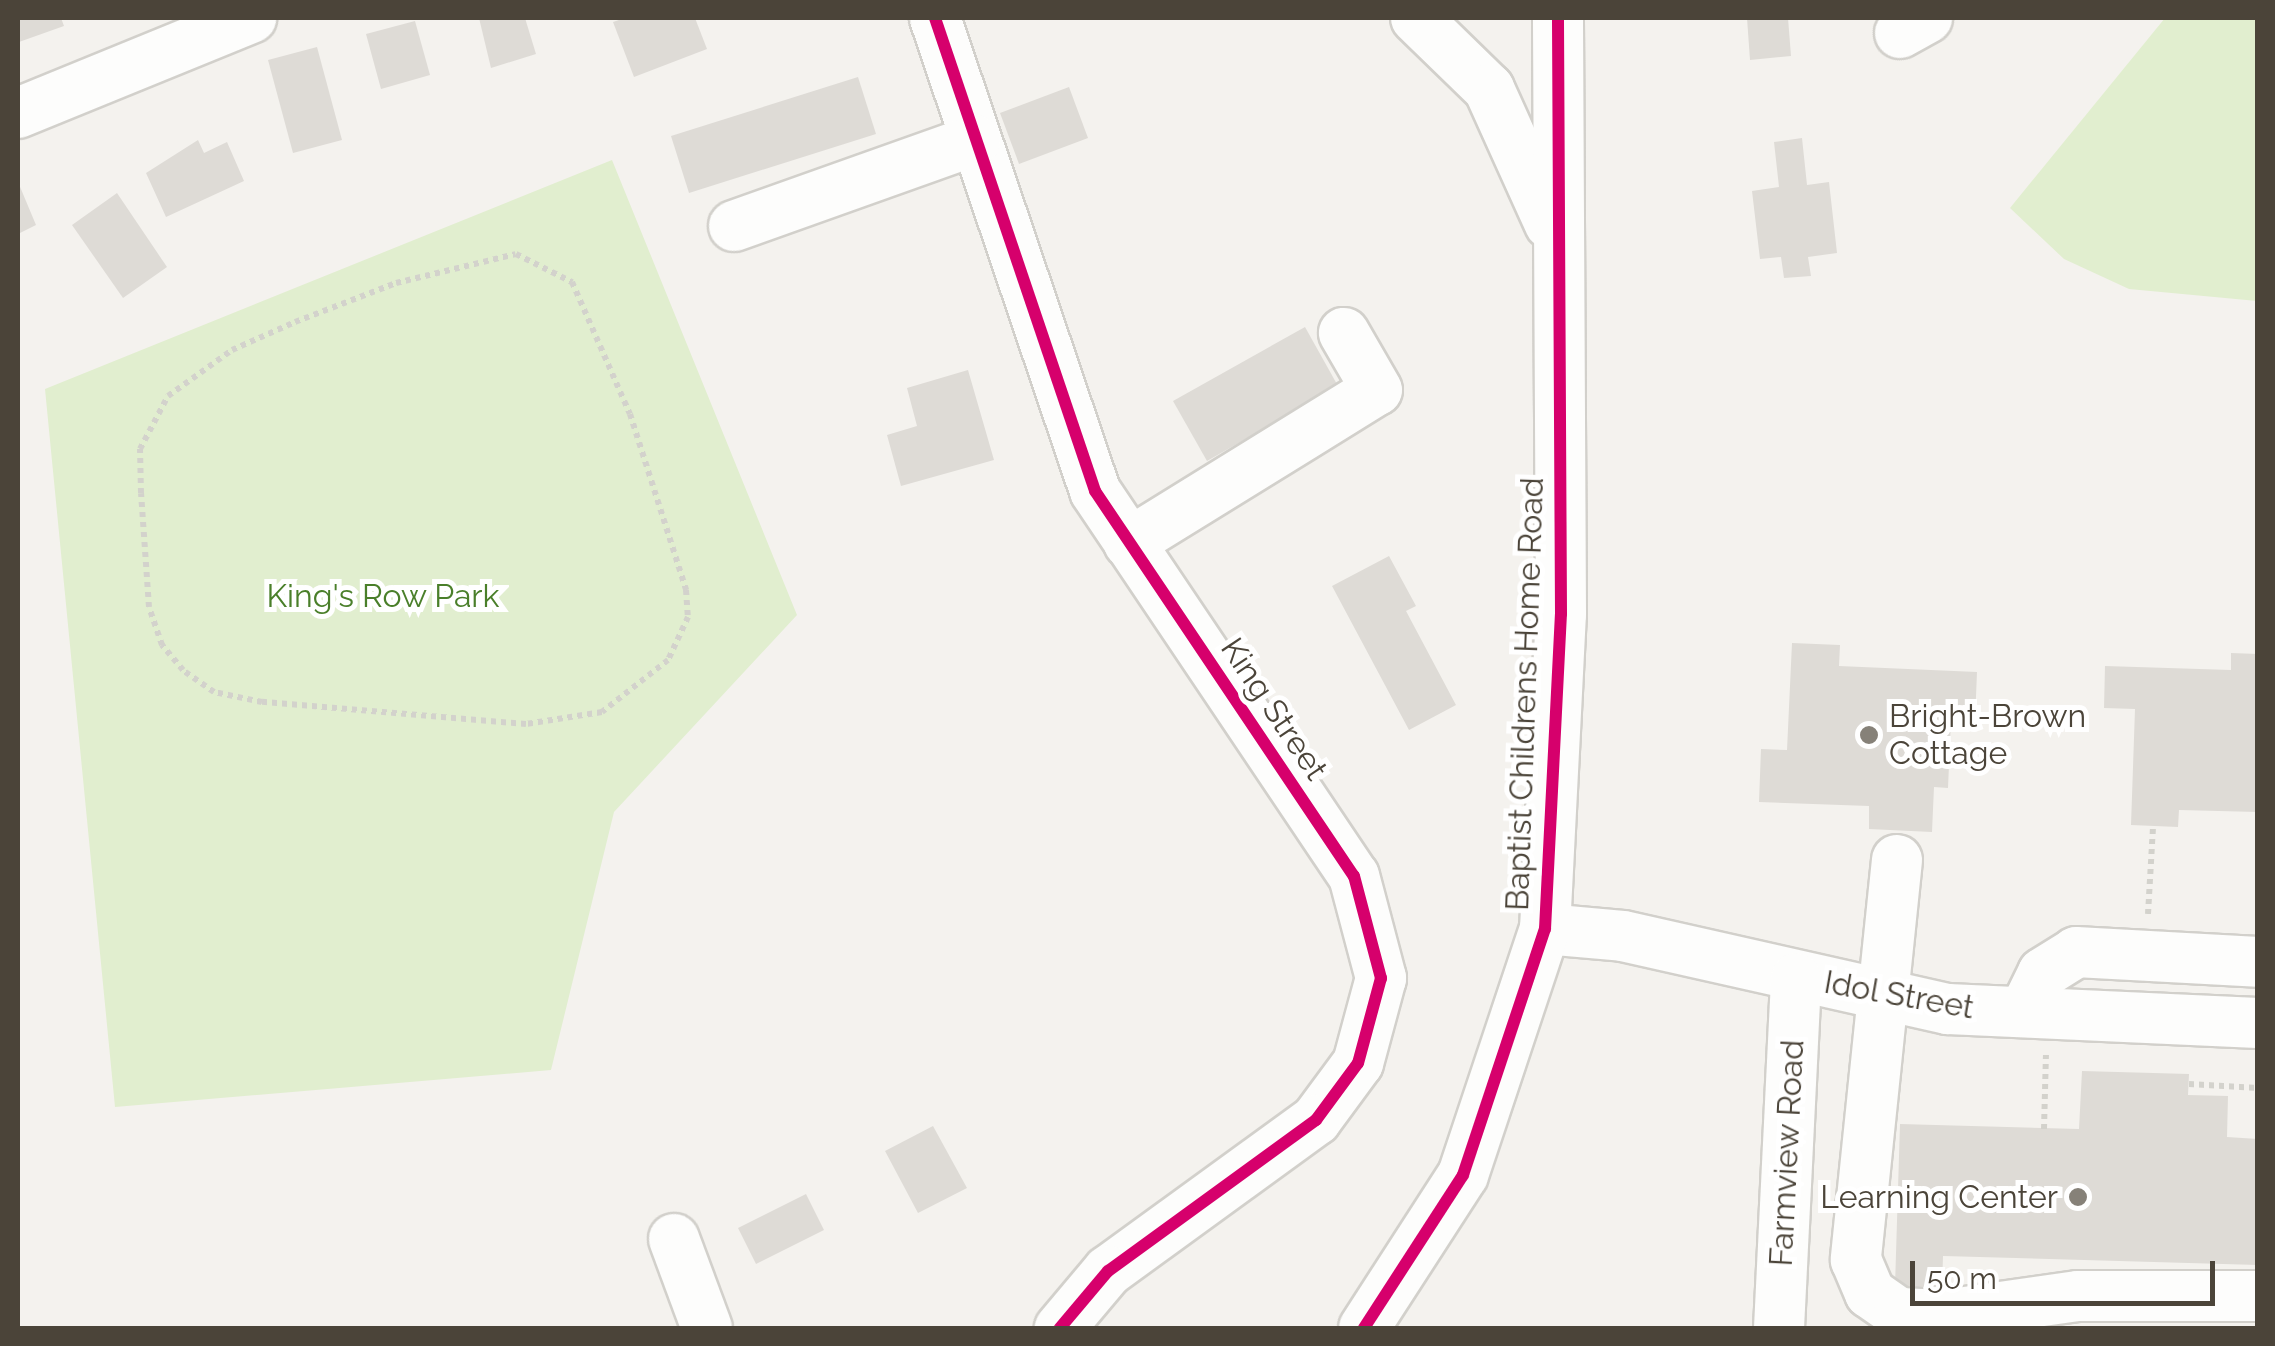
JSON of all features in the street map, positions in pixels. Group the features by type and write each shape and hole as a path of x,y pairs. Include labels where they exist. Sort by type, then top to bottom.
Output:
{"street":[{"path":"18,113 251,18"},
{"name":"King Street","path":"935,18 1074,444 1129,543 1354,876 1382,978 1358,1063 1316,1120 1108,1270 1060,1328"},
{"path":"1416,18 1489,90 1558,242"},
{"name":"Baptist Childrens Home Road","path":"1364,1328 1463,1175 1545,930 1560,614 1558,18"},
{"path":"734,226 975,140"},
{"path":"1129,543 1377,390 1344,334"},
{"path":"1897,860 1856,1260 1870,1293 1899,1314 1944,1315 2078,1296 2258,1296"},
{"name":"Idol Street","path":"1545,930 1623,936 1883,995 2035,1013 2258,1024"},
{"path":"2035,1013 2043,973 2076,952 2146,950 2258,962"},
{"name":"Farmview Road","path":"1778,1328 1796,978"},
{"path":"674,1239 707,1328"}],"path":[{"path":"516,254 572,282 590,312 677,556 688,617 668,660 641,687 602,712 558,722 214,692 162,645 149,607 142,493 140,449 150,422 168,396 232,350 396,283 516,254"},
{"path":"2146,950 2153,826"},
{"path":"2035,1013 2044,1128"},
{"path":"2189,1084 2258,1088"}],"green space":[{"path":"2165,18 2257,18 2257,301 2129,289 2064,259 2010,208"},
{"name":"King's Row Park","path":"612,160 797,615 614,812 551,1070 115,1107 45,389"}],"building":[{"path":"18,18 61,18 64,26 19,42"},
{"path":"479,18 525,18 536,54 491,68"},
{"path":"625,18 695,18 707,49 634,77 613,22"},
{"path":"1747,18 1788,18 1791,56 1750,60"},
{"path":"415,21 430,75 381,89 366,34"},
{"path":"317,47 342,140 293,153 268,60"},
{"path":"858,77 876,134 689,193 671,136"},
{"path":"1069,87 1088,138 1019,164 1000,113"},
{"path":"1802,138 1807,185 1829,182 1837,253 1808,257 1811,276 1784,278 1781,257 1760,259 1752,191 1779,187 1774,142"},
{"path":"198,140 204,153 227,142 244,181 166,217 146,173"},
{"path":"18,182 36,225 18,234"},
{"path":"117,193 167,267 123,298 72,225"},
{"path":"1305,327 1338,386 1207,461 1173,401"},
{"path":"968,370 994,460 901,486 887,435 917,426 907,388"},
{"path":"1389,556 1416,606 1406,611 1456,705 1409,730 1332,586"},
{"name":"Bright-Brown Cottage","path":"1792,643 1840,645 1839,666 1977,672 1975,721 1951,720 1948,788 1934,787 1932,832 1869,829 1869,806 1759,802 1761,749 1787,750"},
{"path":"2231,653 2258,654 2258,812 2179,810 2178,827 2131,825 2135,709 2104,708 2105,666 2231,670"},
{"name":"Learning Center","path":"2082,1071 2189,1074 2188,1095 2228,1096 2227,1137 2258,1139 2258,1265 1943,1256 1942,1288 1895,1286 1900,1124 2079,1129"},
{"path":"933,1126 967,1188 918,1213 885,1151"},
{"path":"806,1194 824,1230 756,1264 738,1228"}],"cycle path":[{"path":"935,18 1095,491 1354,876 1381,978 1358,1063 1316,1120 1108,1271 1060,1328"},
{"path":"1364,1328 1463,1175 1545,929 1561,614 1558,18"}],"place":[{"name":"Bright-Brown Cottage","path":"1869,735"},
{"name":"Learning Center","path":"2078,1197"}]}
